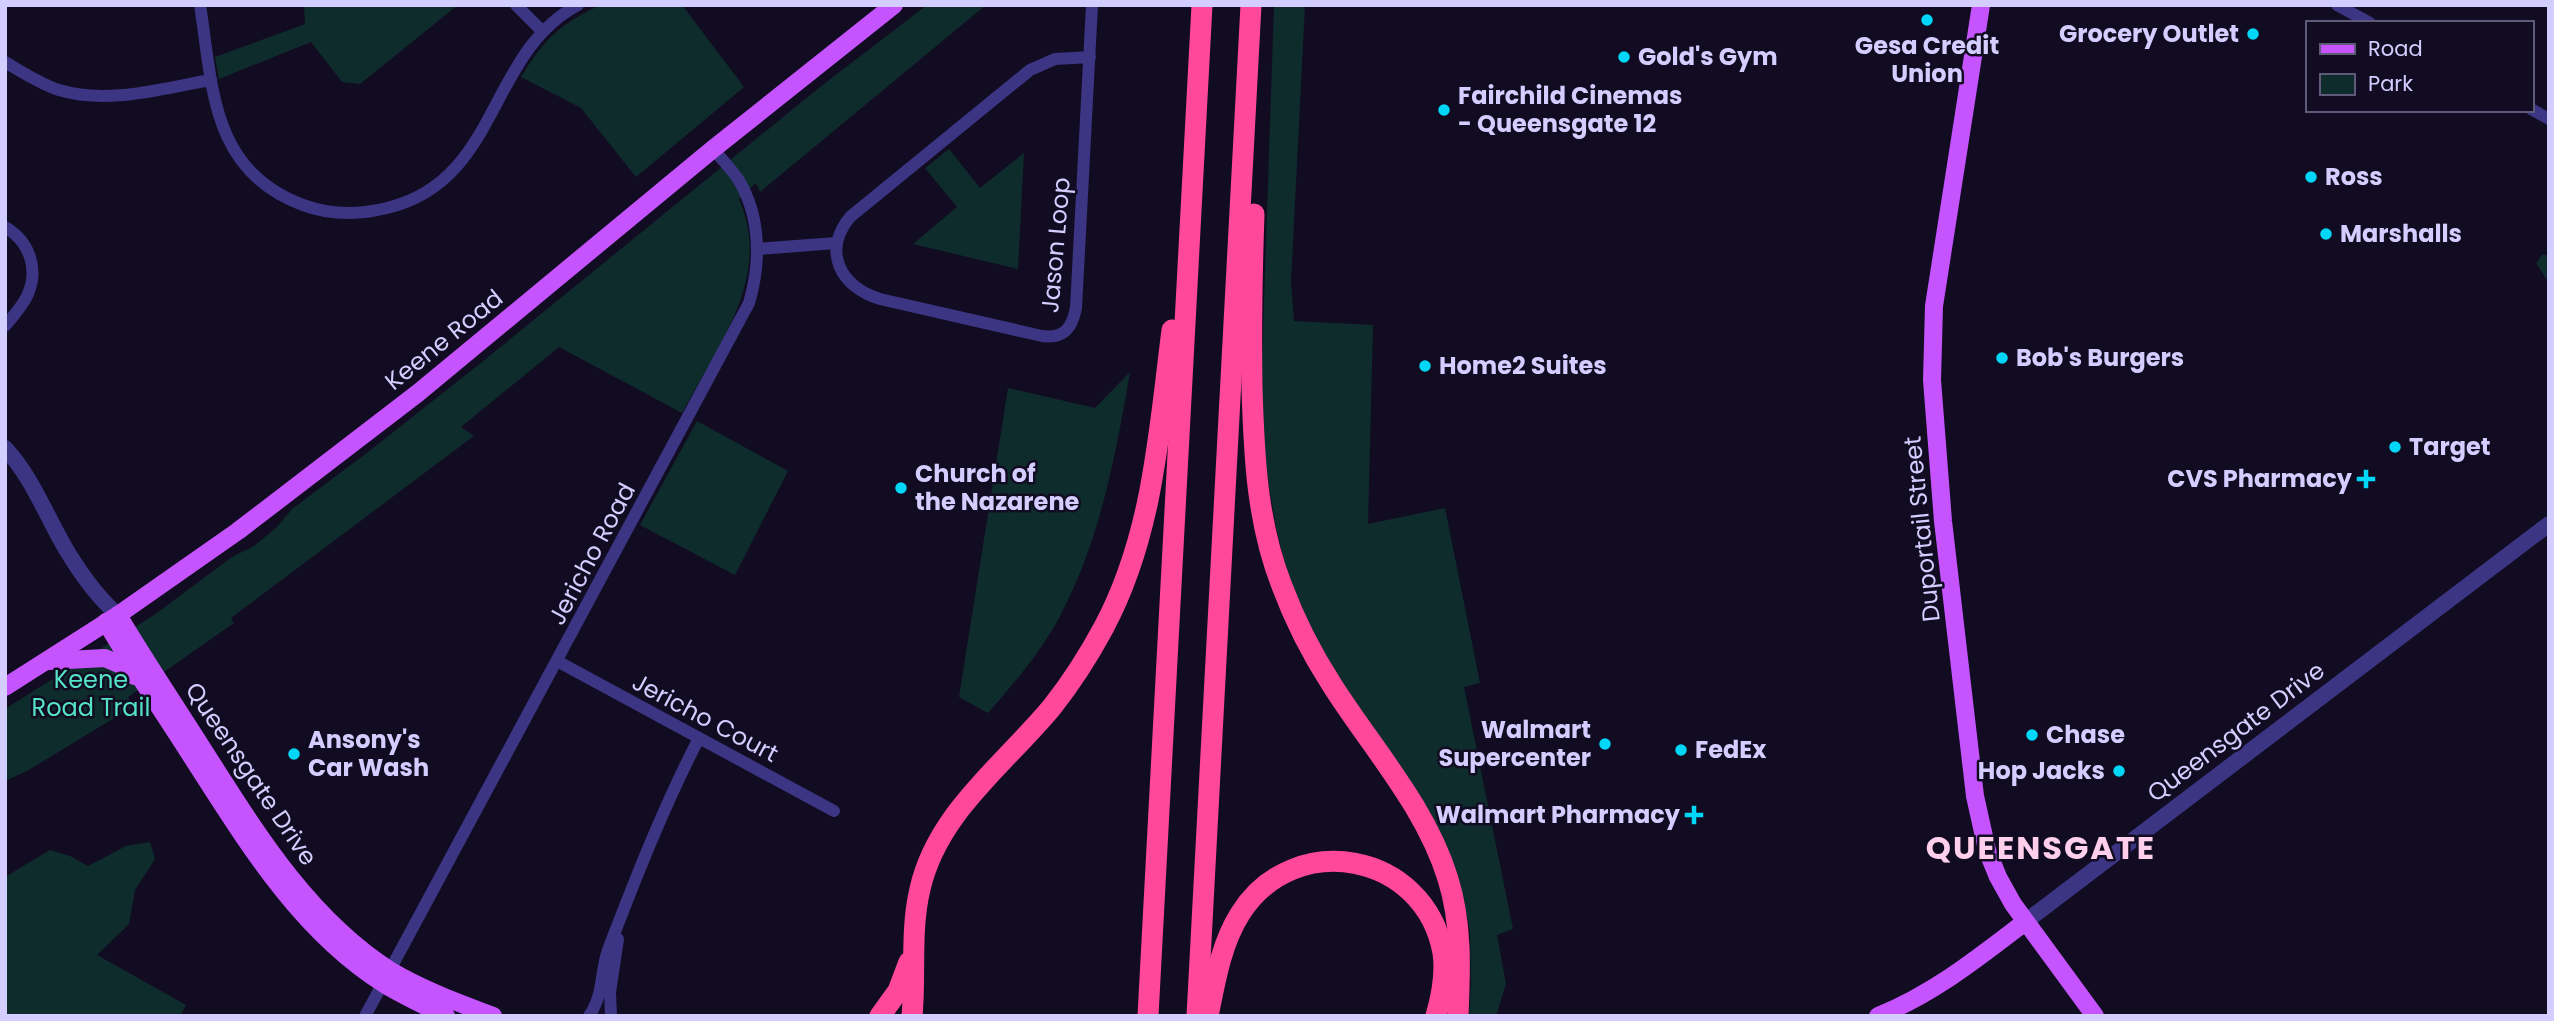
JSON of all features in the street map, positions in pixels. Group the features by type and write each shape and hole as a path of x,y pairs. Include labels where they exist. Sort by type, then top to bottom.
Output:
{"highway":[{"path":"1148,1016 1202,5"},
{"path":"1197,1016 1251,5"},
{"path":"1248,57 1257,110 1251,309 1254,463 1266,533 1281,583 1308,644 1436,845 1449,881 1459,928 1458,1016"},
{"path":"912,1016 913,950 920,888 940,839 971,795 1051,707 1072,679 1103,629 1128,575 1142,532 1154,469 1179,275 1192,200"},
{"path":"1208,1016 1231,932 1251,899 1270,882 1295,868 1331,861 1349,861 1384,873 1400,882 1420,902 1436,929 1443,953 1443,987 1436,1016"},
{"path":"880,1016 898,991 913,950"}],"main road":[{"name":"Keene Road","path":"5,687 112,619 239,531 418,393 713,149 894,5"},
{"name":"Duportail Street","path":"1981,5 1934,306 1933,391 1943,521 1979,822 1992,865 2025,922 2095,1016"},
{"name":"Queensgate Drive","path":"112,619 145,684 275,882 324,935 446,1016"},
{"name":"Queensgate Drive","path":"112,619 291,879 386,976"},
{"path":"46,662 106,657 145,684"},
{"name":"Queensgate Drive","path":"1878,1016 1922,995 1954,975 2025,922"},
{"path":"386,976 494,1016"}],"street":[{"path":"200,5 216,104 237,157 255,178 289,199 316,209 341,213 369,212 396,206 421,196 455,170 471,150 526,52 542,31 578,5"},
{"path":"516,5 542,31"},
{"name":"Jason Loop","path":"836,243 839,266 851,284 868,295 1042,337 1057,337 1070,328 1076,308 1092,5"},
{"path":"2337,5 2366,21"},
{"path":"757,249 836,243 838,234 850,216 1018,78 1038,65 1055,59 1090,57"},
{"path":"5,62 57,89 96,96 126,94 211,80"},
{"path":"2533,110 2549,118"},
{"name":"Jericho Road","path":"365,1016 742,319 754,286 757,249 755,228 747,197 737,178 713,149"},
{"path":"5,227 22,240 30,254 33,269 28,295 5,326"},
{"name":"Queensgate Drive","path":"5,447 27,477 67,551 112,619"},
{"name":"Queensgate Drive","path":"2025,922 2549,524"},
{"name":"Jericho Court","path":"557,662 834,811"},
{"path":"589,1016 598,1000 607,952 620,925 657,824 699,738"},
{"path":"611,1016 611,977 620,925"}],"green space":[{"path":"304,5 458,5 360,84 342,82 311,42 219,79 215,57 305,24"},
{"path":"600,5 682,5 744,87 636,177 581,108 521,77 554,34 573,19"},
{"name":"Keene Road Trail","path":"927,5 986,5 760,192 756,183 739,199 748,228 750,256 745,283 725,336 682,413 559,347 461,427 474,436 231,618 234,623 128,697 134,706 27,771 5,781 5,709 154,615 232,557 254,546 276,528 292,509 482,362 820,87"},
{"path":"1274,5 1305,5 1291,281 1294,321 1373,325 1368,524 1445,508 1480,683 1464,687 1513,929 1497,935 1506,984 1496,1016 1469,1016 1470,931 1458,877 1416,791 1339,679 1311,629 1289,582 1276,527 1266,468 1261,392"},
{"path":"949,149 980,188 1024,153 1018,269 913,244 957,207 925,168"},
{"path":"2543,254 2549,257 2549,283 2536,263"},
{"path":"1130,372 1105,496 1075,586 1037,653 988,713 959,697 1008,388 1095,408"},
{"path":"697,421 788,471 735,575 640,525"},
{"path":"150,842 155,859 135,890 129,924 97,955 186,1005 180,1016 5,1016 5,877 50,850 70,856 88,866 126,846"}],"place":[{"name":"Gesa Credit Union","path":"1927,20"},
{"name":"Grocery Outlet","path":"2253,34"},
{"name":"Gold's Gym","path":"1624,57"},
{"name":"Fairchild Cinemas - Queensgate 12","path":"1444,110"},
{"name":"Ross","path":"2311,177"},
{"name":"Marshalls","path":"2326,234"},
{"name":"Bob's Burgers","path":"2002,358"},
{"name":"Home2 Suites","path":"1425,366"},
{"name":"Target","path":"2395,447"},
{"name":"CVS Pharmacy","path":"2366,479"},
{"name":"Church of the Nazarene","path":"901,488"},
{"name":"Chase","path":"2032,735"},
{"name":"Walmart Supercenter","path":"1605,744"},
{"name":"FedEx","path":"1681,750"},
{"name":"Ansony's Car Wash","path":"294,754"},
{"name":"Hop Jacks","path":"2119,771"},
{"name":"Walmart Pharmacy","path":"1694,815"}],"district":[{"name":"QUEENSGATE","path":"2041,848"}]}
